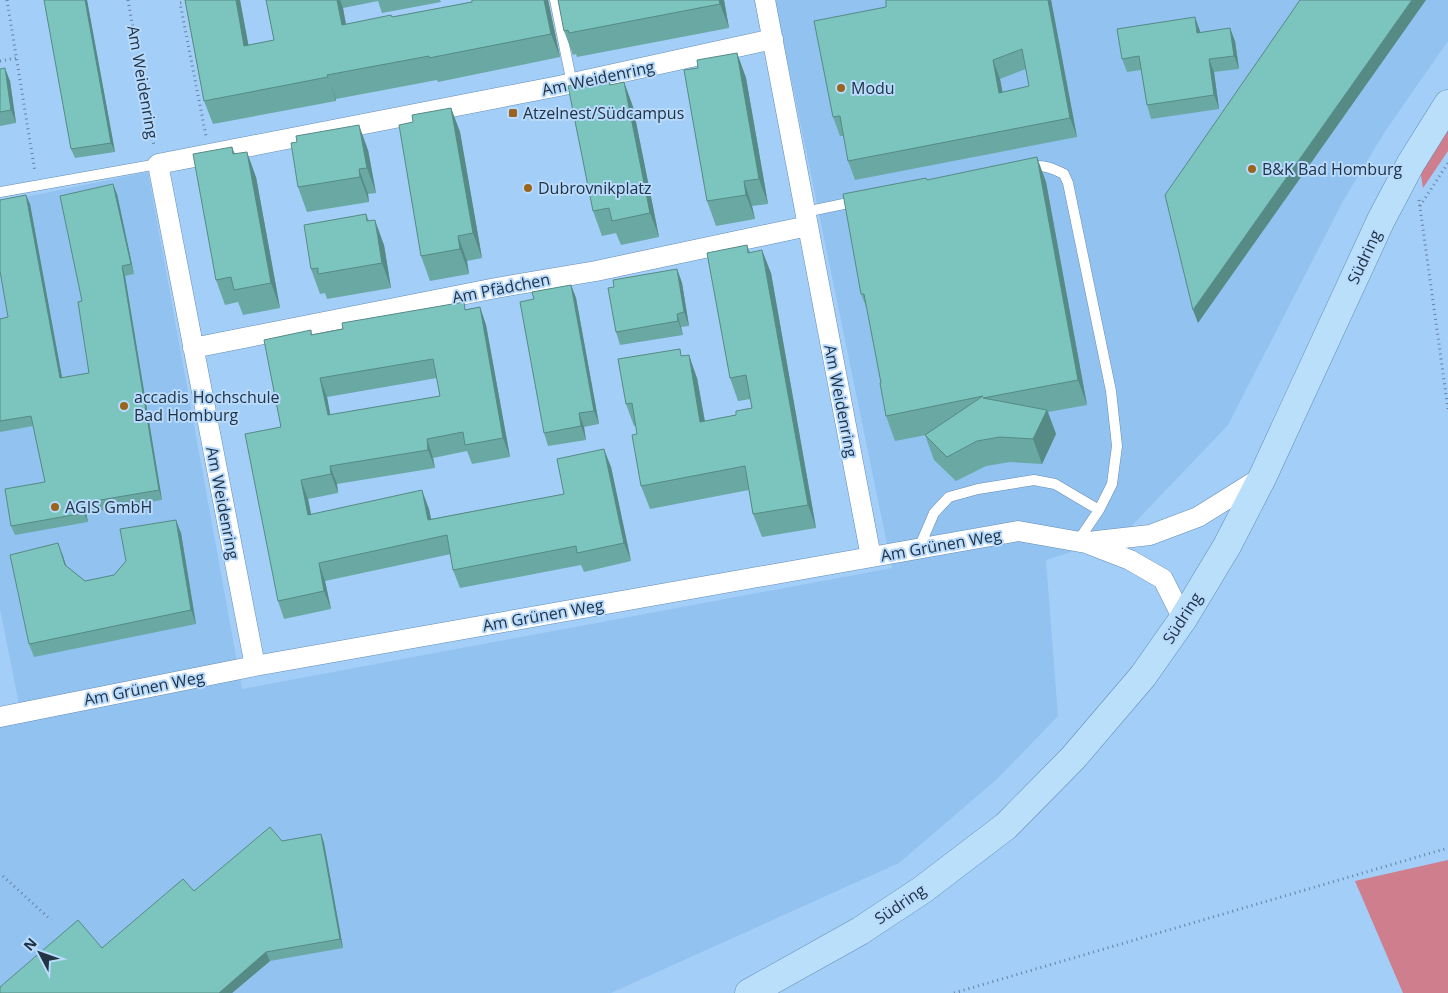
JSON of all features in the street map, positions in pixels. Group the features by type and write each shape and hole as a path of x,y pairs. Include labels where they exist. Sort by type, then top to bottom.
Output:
{"main road":[{"name":"Südring","path":"749,993 860,931 922,890 1006,826 1073,758 1112,714 1142,676 1183,619 1227,546 1263,476 1381,220 1411,163 1448,104"}],"street":[{"name":"Am Weidenring","path":"765,0 871,557"},
{"name":"Am Weidenring","path":"254,666 158,164 572,84 773,39"},
{"name":"Am Pfädchen","path":"193,348 596,270 806,219"},
{"name":"Am Grünen Weg","path":"1082,542 1150,535 1198,517 1263,476"},
{"name":"Am Grünen Weg","path":"1,712 1018,531 1082,542 1130,560 1163,580 1183,619"}],"lane":[{"path":"555,0 572,84"},
{"path":"0,192 158,164"},
{"path":"1019,169 1038,165 1053,169 1064,174 1068,183 1111,391 1117,446 1112,484 1082,542"},
{"path":"806,219 873,198"},
{"path":"919,549 934,513 949,498 978,489 1034,480 1055,484 1099,510"}],"path":[{"path":"7,0 37,185"},
{"name":"Am Weidenring","path":"128,0 158,164"},
{"path":"196,0 180,3 209,154"},
{"path":"0,61 17,58"},
{"path":"1448,163 1420,207 1448,409"},
{"path":"954,993 1448,848"},
{"path":"3,876 50,920"}],"shaded area":[{"path":"775,0 1448,0 1448,41 1384,133 1342,203 1228,425 1122,536 1046,560 1058,716 997,779 899,863 611,993 0,993 0,725 21,714 0,609 0,202 148,172 242,689 892,568"},
{"path":"1448,125 1448,151 1423,188 1420,169"},
{"path":"1448,860 1448,993 1403,993 1355,881"}],"building":[{"path":"44,0 85,0 111,143 71,149"},
{"path":"185,0 236,0 244,46 274,40 266,0 337,0 342,25 472,2 472,0 544,0 551,34 429,58 429,56 327,75 328,77 204,101"},
{"path":"558,0 719,0 720,4 569,33 568,30 564,31"},
{"path":"886,0 1048,0 1070,118 848,161 840,116 833,117 814,21 886,7","holes":["1022,49 1029,86 999,93 993,60"]},
{"name":"B&K Bad Homburg","path":"1300,0 1412,0 1193,310 1165,195"},
{"path":"1195,17 1197,33 1230,28 1234,56 1209,59 1214,95 1147,105 1139,56 1122,59 1117,29"},
{"path":"737,53 759,179 744,181 746,195 707,201 684,70 698,68 697,60"},
{"path":"5,68 11,110 0,112 0,69"},
{"path":"608,77 610,85 624,82 650,213 612,221 609,208 593,211 568,86"},
{"path":"451,108 473,233 458,236 460,249 421,256 399,125 413,122 412,115"},
{"path":"359,125 367,168 359,169 360,177 298,187 291,143 297,142 296,136"},
{"path":"232,147 233,154 247,152 271,283 234,290 231,277 216,280 193,154"},
{"path":"1037,157 1078,380 983,398 1047,410 1033,439 1000,437 977,441 947,457 925,435 983,396 886,416 864,294 861,294 843,194 926,178 927,180"},
{"path":"113,184 131,264 122,266 159,490 83,503 84,513 11,526 5,489 45,482 31,416 0,421 0,319 8,317 0,271 0,200 26,195 60,378 89,373 78,302 82,301 60,196"},
{"path":"366,214 367,221 375,220 382,263 318,274 318,268 311,269 304,225"},
{"path":"747,245 748,253 762,250 808,505 753,514 745,466 641,486 632,435 637,434 632,403 626,404 618,359 680,349 681,356 689,355 700,422 736,415 736,411 752,408 746,375 730,378 707,253"},
{"path":"677,269 684,312 677,314 678,321 616,332 608,288 614,287 613,280"},
{"path":"571,285 594,411 579,413 581,426 544,433 520,302 534,299 532,292"},
{"path":"464,302 465,310 480,307 503,438 465,445 463,432 427,439 428,450 330,466 331,474 301,480 308,515 422,490 428,520 564,494 557,459 604,449 624,543 577,553 576,546 453,570 447,535 319,563 324,591 278,601 245,434 281,427 264,340 311,330 311,335 343,329 342,323","holes":["433,359 440,396 328,415 320,378"]},
{"path":"176,520 191,610 29,644 10,555 58,543 65,565 85,581 114,575 126,561 120,529"},
{"path":"270,827 282,841 321,834 340,939 266,952 219,993 0,993 0,987 78,920 102,948 183,879 194,891"}],"place":[{"name":"Modu","path":"841,88"},
{"name":"Atzelnest/Südcampus","path":"513,113"},
{"name":"B&K Bad Homburg","path":"1252,169"},
{"name":"Dubrovnikplatz","path":"528,188"},
{"name":"accadis Hochschule Bad Homburg","path":"124,406"},
{"name":"AGIS GmbH","path":"55,507"}]}
